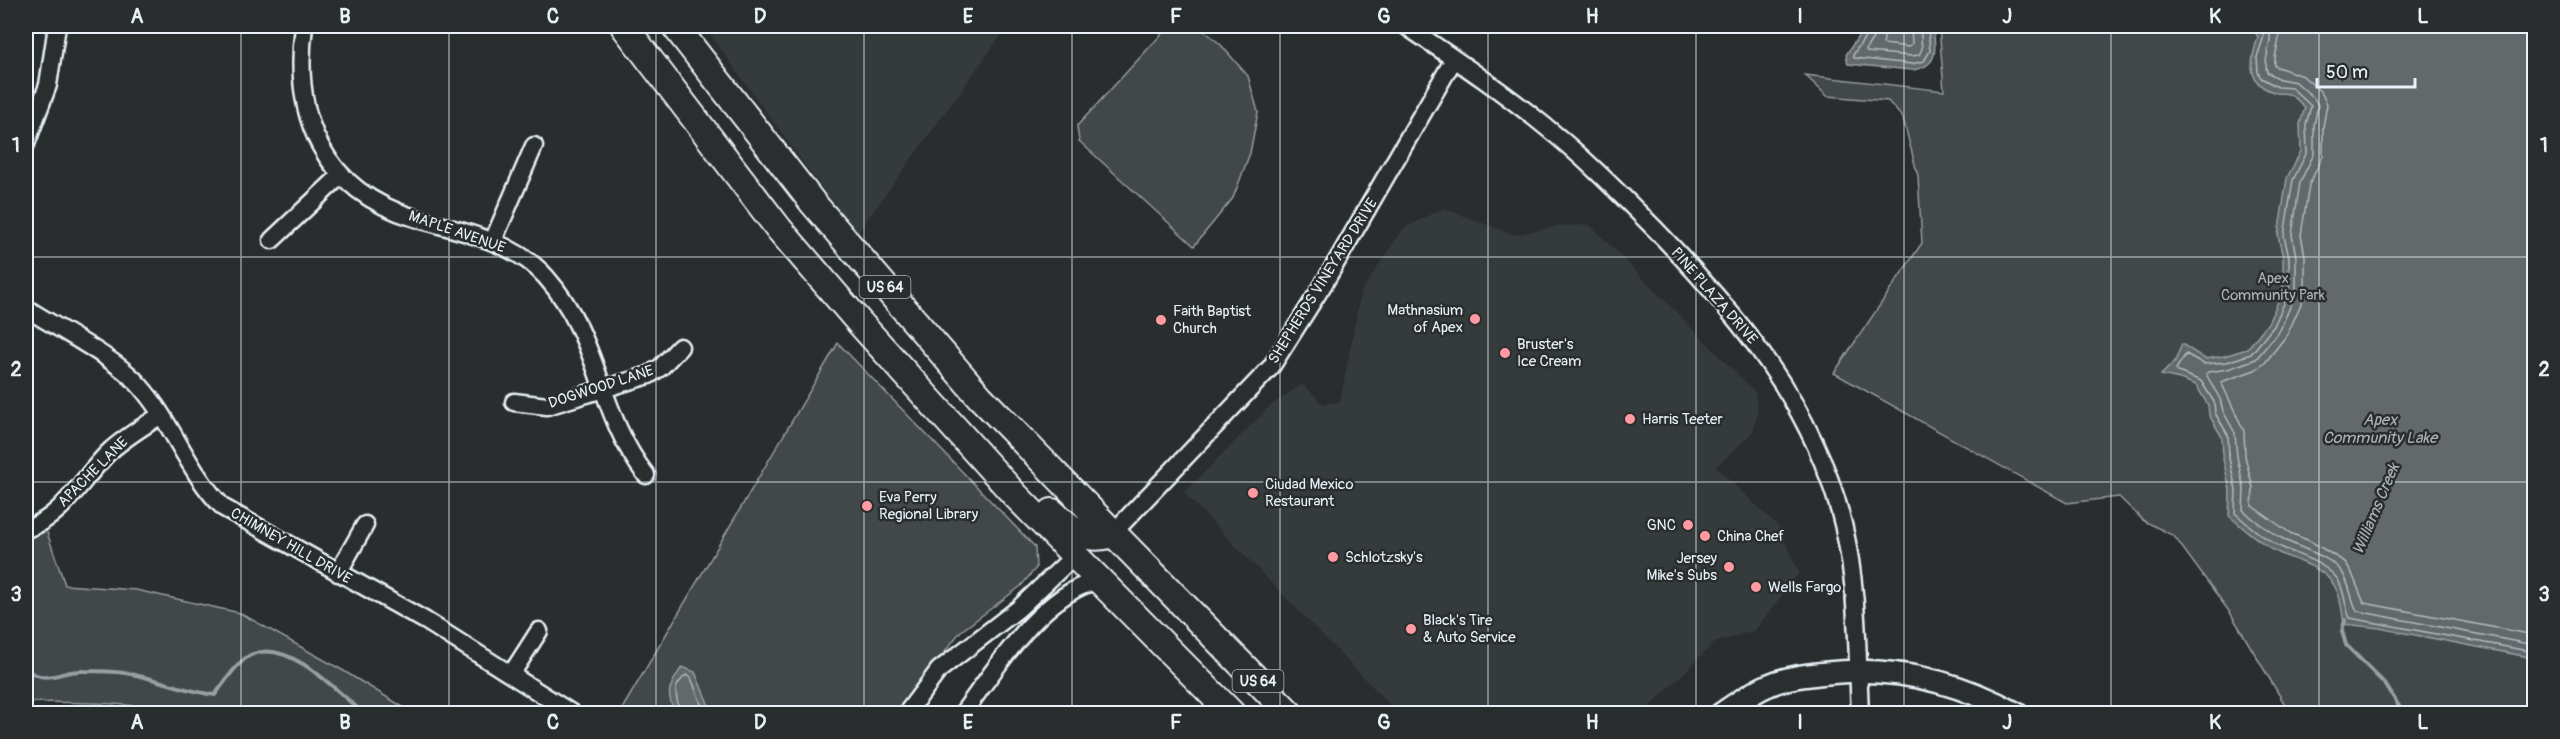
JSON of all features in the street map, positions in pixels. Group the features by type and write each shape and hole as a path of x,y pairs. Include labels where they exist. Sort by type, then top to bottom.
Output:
{"highway":[{"name":"US 64","path":"624,26 779,229 1015,495 1232,714"},
{"name":"US 64","path":"675,26 813,203 980,397 1290,714"},
{"path":"935,405 1077,533 1093,537 1112,534"},
{"path":"1075,555 1085,549 1100,551 1117,561 1206,642 1226,648"}],"main road":[{"path":"1721,714 1767,686 1796,676 1857,670 1897,672 1934,679 1968,691 2017,714"}],"street":[{"path":"26,144 48,85 57,26"},
{"name":"MAPLE AVENUE","path":"304,26 300,69 306,113 324,152 340,176 373,200 391,209 493,241 527,260 543,274 570,308 594,358 602,390 616,427 634,460 646,475"},
{"name":"PINE PLAZA DRIVE","path":"1406,26 1547,127 1610,183 1724,304 1773,367 1803,416 1814,440 1833,488 1844,525 1854,588 1860,714"},
{"name":"SHEPHERDS VINEYARD DRIVE","path":"1112,534 1271,367 1318,294 1454,59"},
{"path":"493,241 534,146"},
{"path":"272,240 340,176"},
{"name":"CHIMNEY HILL DRIVE","path":"26,308 131,376 161,415 209,493 224,508 426,621 573,714"},
{"name":"DOGWOOD LANE","path":"514,402 547,406 649,375 661,367 680,347"},
{"name":"APACHE LANE","path":"26,529 43,521 70,497 97,465 124,440 161,415"},
{"path":"338,573 365,525"},
{"path":"906,714 939,670 1018,609 1075,555"},
{"path":"962,714 1012,649 1048,608 1065,594 1092,582 1107,588"},
{"path":"512,674 539,631"}],"shaded area":[{"path":"704,26 1008,26 856,235"},
{"path":"1443,208 1514,235 1558,226 1590,225 1755,392 1758,410 1753,432 1716,467 1779,527 1799,573 1755,630 1714,643 1643,713 1398,713 1184,493 1270,406 1302,384 1323,404 1340,402 1361,292 1403,229"}],"green space":[{"path":"1169,26 1199,26 1221,45 1248,76 1258,112 1250,153 1233,198 1194,246 1079,141 1077,126"},
{"name":"Apex Community Park","path":"1939,26 2534,26 2534,713 2290,713 2231,614 2174,536 2144,521 2119,497 2067,503 1834,373 1922,243 1918,176 1903,118 1888,101 1827,96 1805,75 1944,91"},
{"path":"838,343 1035,547 1036,568 1021,586 960,632 898,713 619,714"},
{"path":"43,521 65,585 136,590 240,613 413,713 180,714 123,705 26,702 26,528"}],"water":[{"path":"1865,26 1933,26 1935,48 1932,60 1921,68 1912,70 1848,64 1846,55"},
{"name":"Apex Community Lake","path":"2252,26 2534,26 2534,658 2379,628 2344,624 2338,595 2326,575 2274,550 2229,516 2230,490 2223,459 2222,437 2209,415 2208,405 2196,385 2161,375 2175,361 2182,344 2205,359 2247,349 2268,323 2283,291 2283,257 2278,236 2287,178 2301,151 2300,124 2305,107 2289,94 2267,89 2255,78 2252,63 2258,37"},
{"path":"682,667 695,672 712,713 675,713 669,694"}],"waterway":[{"name":"Williams Creek","path":"2345,620 2342,631 2346,645 2385,684 2404,714"},
{"path":"26,669 34,674 48,677 75,671 125,673 215,695 242,661 253,654 267,651 282,654 312,670 364,714"}],"place":[{"name":"Mathnasium of Apex","path":"1475,319"},
{"name":"Faith Baptist Church","path":"1161,320"},
{"name":"Bruster's Ice Cream","path":"1505,353"},
{"name":"Harris Teeter","path":"1630,419"},
{"name":"Ciudad Mexico Restaurant","path":"1253,493"},
{"name":"Eva Perry Regional Library","path":"867,506"},
{"name":"GNC","path":"1688,525"},
{"name":"China Chef","path":"1705,536"},
{"name":"Schlotzsky's","path":"1333,557"},
{"name":"Jersey Mike's Subs","path":"1729,567"},
{"name":"Wells Fargo","path":"1756,587"},
{"name":"Black's Tire & Auto Service","path":"1411,629"}]}
